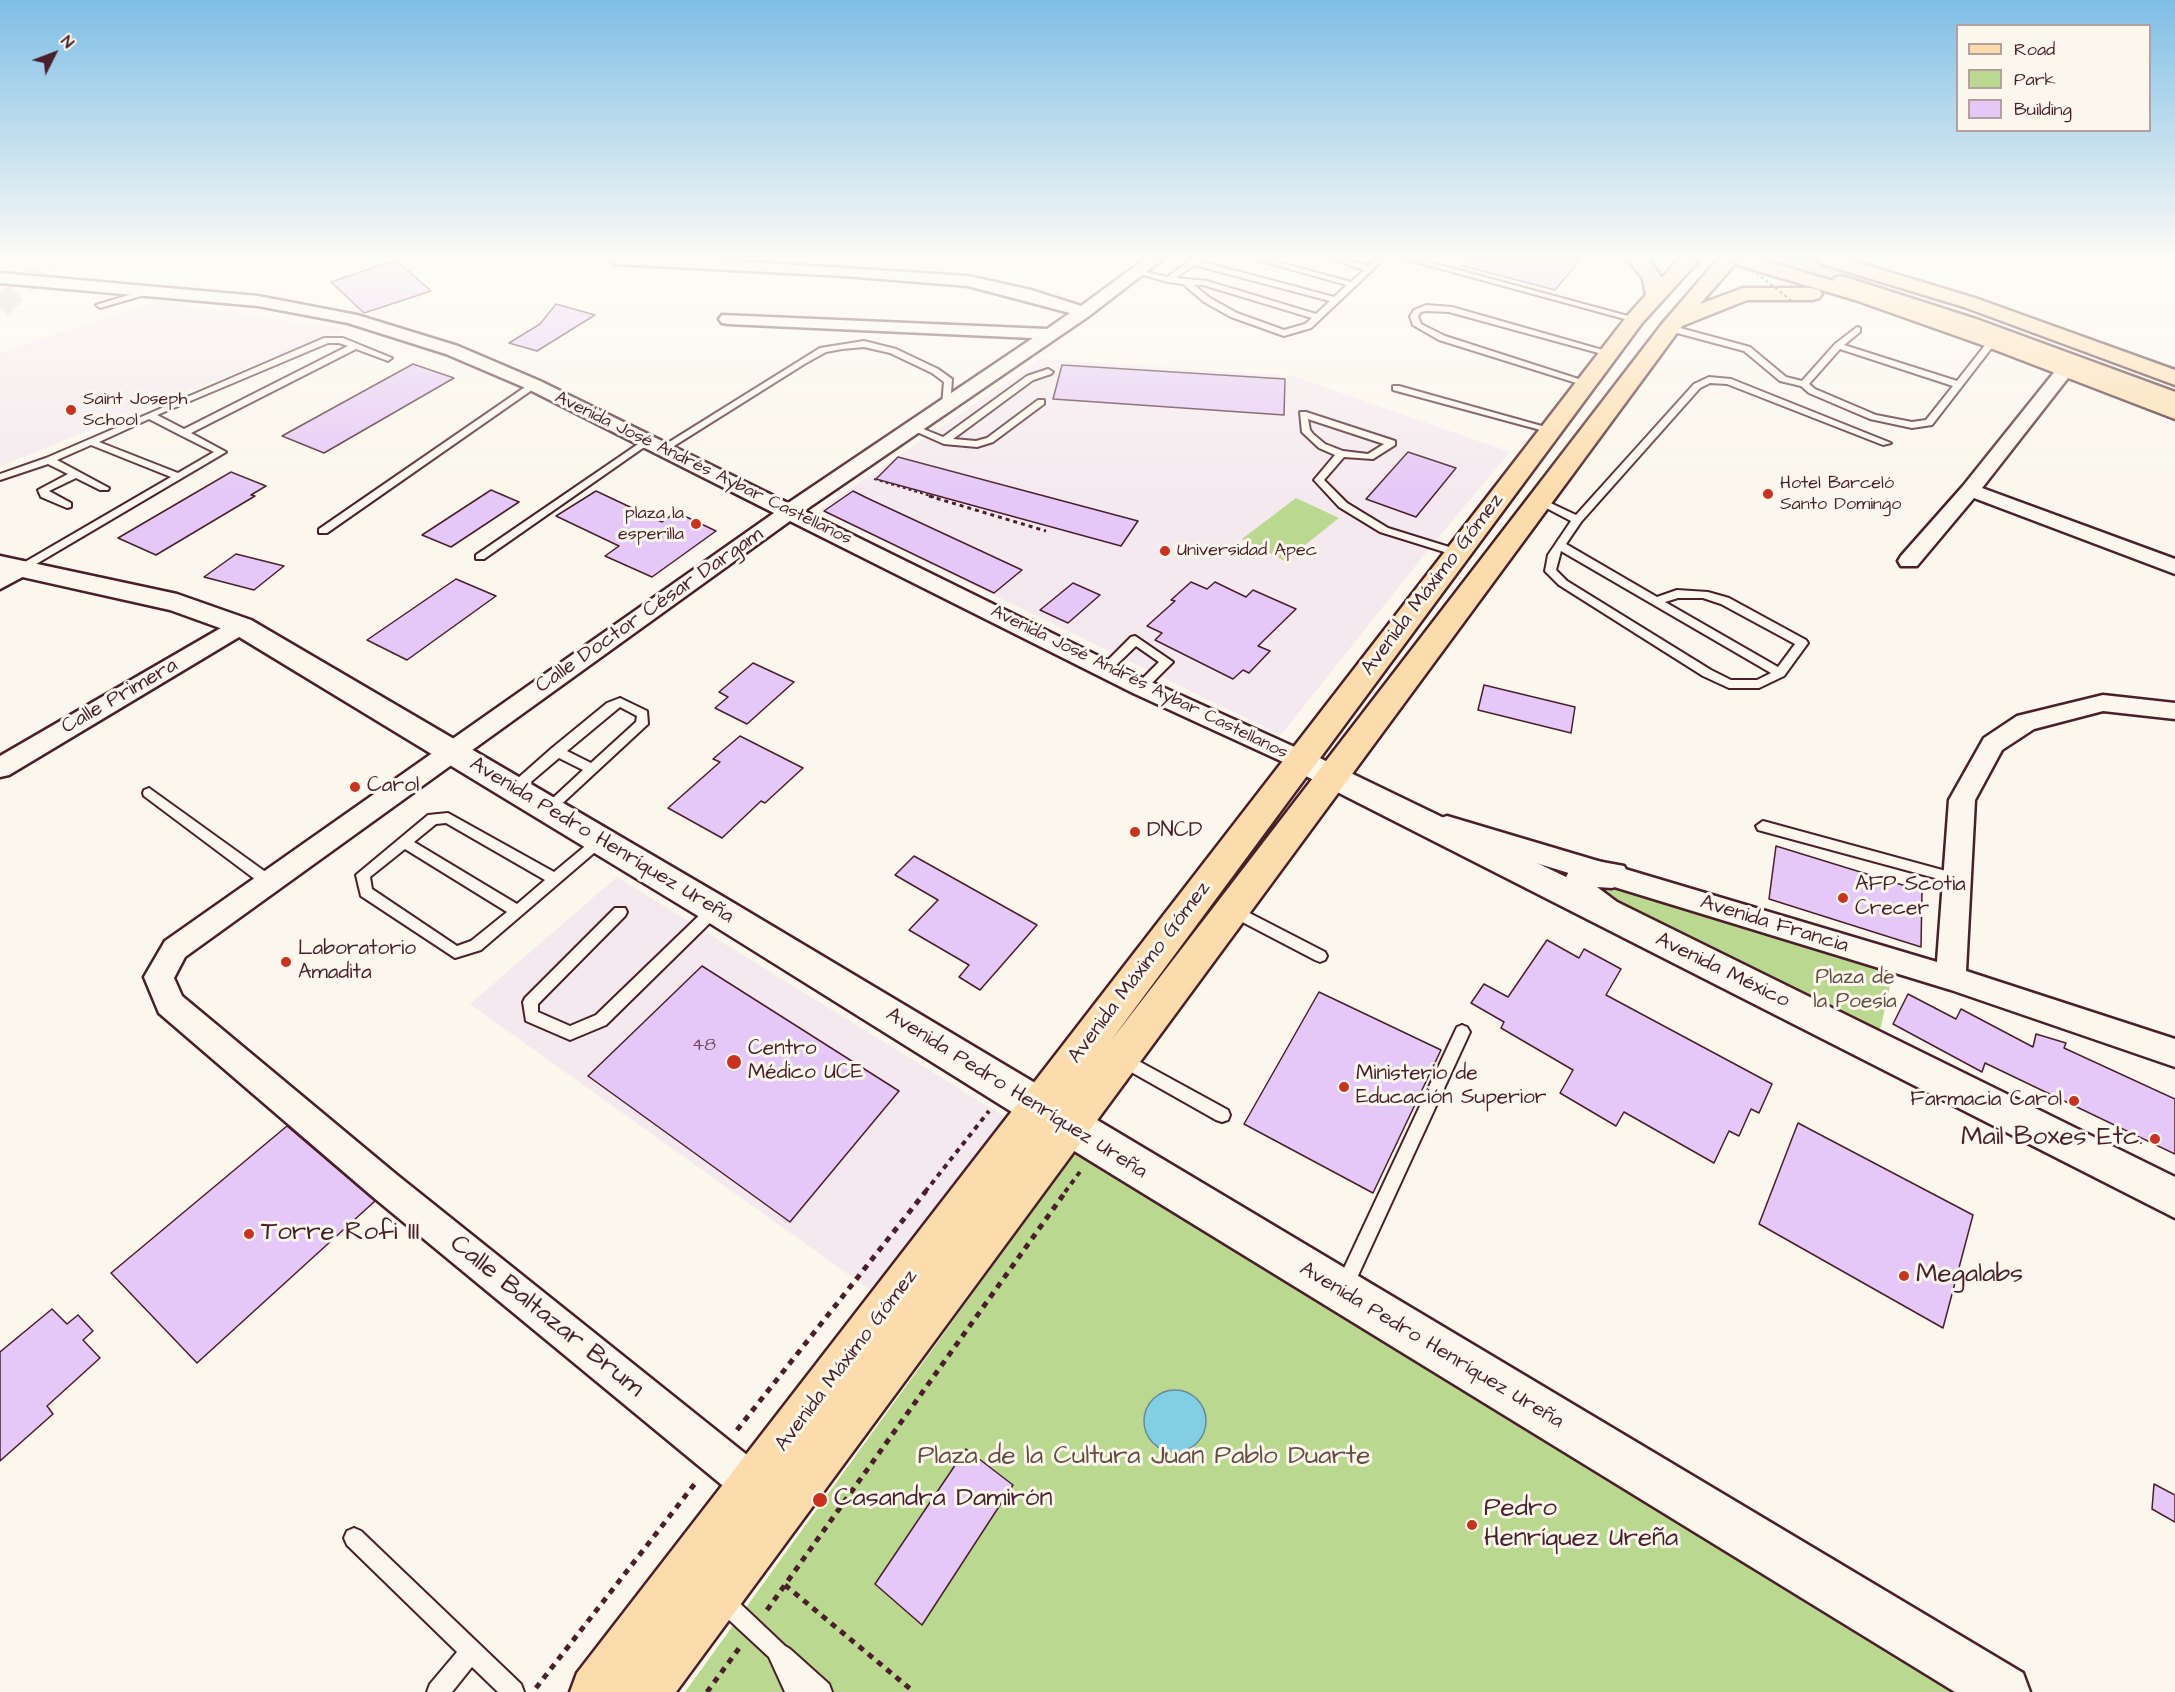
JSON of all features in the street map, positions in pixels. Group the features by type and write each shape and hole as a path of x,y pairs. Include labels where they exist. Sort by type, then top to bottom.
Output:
{"main road":[{"name":"Avenida Máximo Gómez","path":"596,1692 753,1485 1053,1117 1119,1058 1230,909 1316,768 1458,553 1621,338"},
{"name":"Avenida Máximo Gómez","path":"644,1692 717,1595 1053,1117 1316,768 1538,501 1661,338"},
{"path":"1982,338 2175,412"},
{"path":"2009,338 2175,400"},
{"path":"2045,338 2175,386"},
{"path":"2065,338 2175,378"},
{"name":"Avenida Pedro Henríquez Ureña","path":"7,571 177,603 241,626 715,909 1341,1292 2004,1692"},
{"name":"Avenida México","path":"1316,768 2175,1197"},
{"path":"1612,875 1591,873 1583,878 1580,888 1586,898 1612,916"}],"street":[{"name":"Avenida José Andrés Aybar Castellanos","path":"413,338 452,350 534,385 1141,687 1316,768"},
{"name":"Calle Doctor César Dargam","path":"159,977 175,949 790,512 1045,338"},
{"path":"1909,561 1970,490 2066,369"},
{"path":"1970,490 2175,567"},
{"name":"Calle Primera","path":"0,768 241,626"},
{"path":"1952,978 1962,800 1993,744 2026,722 2103,703 2156,707 2175,711"},
{"name":"Avenida Francia","path":"1406,814 1952,978 2175,1053"},
{"name":"Calle Baltazar Brum","path":"159,977 170,1004 385,1186 753,1485"}],"lane":[{"path":"1442,338 1586,383"},
{"path":"1554,338 1609,353"},
{"path":"1712,338 1747,349 1783,379 1804,384 1812,391 1873,417 1912,425 1929,423 1993,342"},
{"path":"1804,384 1848,338"},
{"path":"0,477 91,442 327,339 340,340 388,358"},
{"path":"480,557 655,445 823,350 864,344 893,351 935,371 949,381 947,405"},
{"path":"183,433 355,346"},
{"path":"1838,346 1959,385"},
{"path":"944,441 1030,378 1048,372"},
{"path":"1656,601 1677,594 1704,594 1725,601 1802,644 1780,674 1759,684 1742,686 1729,684 1707,673 1563,583 1550,571 1549,563 1577,520 1697,386 1709,380 1728,381 1886,443"},
{"path":"323,531 534,385"},
{"path":"1396,388 1551,430"},
{"path":"913,428 944,441 961,444 990,440 1041,402"},
{"path":"1303,414 1392,443 1370,457 1341,454 1322,446 1310,436 1305,430 1303,414"},
{"path":"7,571 221,453 149,415"},
{"path":"91,442 179,477"},
{"path":"1341,454 1319,480 1343,505 1384,530 1458,553"},
{"path":"49,459 104,488"},
{"path":"67,505 45,495 43,490 76,474"},
{"path":"1538,501 1577,520"},
{"path":"1559,545 1780,674"},
{"path":"1105,669 1135,640 1167,662 1141,687"},
{"path":"514,789 611,706 620,702 642,714 642,724 548,809"},
{"path":"556,751 591,769"},
{"path":"149,793 269,882"},
{"path":"554,879 448,818 433,819 363,875 366,892 455,952 476,946 601,841"},
{"path":"1763,825 1957,879"},
{"path":"405,843 517,910"},
{"path":"620,912 530,1002 531,1016 570,1033 601,1020 715,909"},
{"path":"1230,909 1320,956"},
{"path":"1341,1292 1462,1032"},
{"path":"1119,1058 1222,1115"},
{"path":"354,1538 513,1692"},
{"path":"717,1595 821,1692"},
{"path":"776,1650 796,1692"},
{"path":"438,1692 471,1652"}],"path":[{"path":"848,472 1046,531"},
{"path":"532,1692 717,1455 1053,1117"},
{"path":"707,1692 785,1585 1053,1117"},
{"path":"785,1585 914,1692"}],"shaded area":[{"name":"Saint Joseph School","path":"45,338 322,338 0,466 0,353"},
{"name":"Universidad Apec","path":"1041,359 1293,376 1510,452 1432,545 1281,735 819,510"},
{"name":"Centro Médico UCE","path":"617,877 1010,1120 876,1294 470,1004"}],"green space":[{"path":"1296,498 1339,518 1285,561 1242,539"},
{"name":"Plaza de la Poesía","path":"1616,885 1894,969 1878,1039 1626,917 1603,893 1607,886"},
{"name":"Plaza de la Cultura Juan Pablo Duarte","path":"1080,1145 1978,1692 685,1692"}],"water":[{"path":"1175,1390 1197,1399 1206,1421 1197,1443 1175,1452 1153,1443 1144,1421 1153,1399"}],"building":[{"path":"517,338 558,338 537,351 509,343"},
{"path":"413,364 454,378 324,453 282,436"},
{"path":"1062,365 1285,379 1284,415 1053,399"},
{"path":"1408,452 1456,468 1416,517 1366,499"},
{"path":"898,457 1138,521 1121,546 876,479"},
{"path":"231,472 266,486 251,495 255,496 156,555 118,538"},
{"path":"491,490 519,502 451,547 422,535"},
{"path":"596,491 662,522 676,512 716,531 652,577 605,556 619,546 556,516"},
{"path":"853,491 1022,570 994,593 824,511"},
{"path":"236,554 284,566 254,590 204,577"},
{"path":"456,579 496,596 407,660 367,640"},
{"path":"1191,582 1207,589 1215,582 1246,597 1253,590 1296,609 1258,646 1270,651 1249,673 1243,670 1233,679 1155,640 1162,633 1147,626 1175,601 1171,600"},
{"path":"1073,583 1100,595 1068,623 1040,610"},
{"path":"753,663 794,682 747,724 715,708 728,697 719,692"},
{"path":"1484,685 1575,707 1571,733 1478,710"},
{"path":"740,736 803,768 765,803 761,801 722,838 668,808 720,762 713,759"},
{"path":"1776,846 1922,891 1921,947 1769,899"},
{"path":"914,856 1037,925 980,990 959,977 969,965 909,930 938,900 895,875"},
{"path":"1547,940 1579,958 1584,949 1621,969 1606,995 1772,1084 1759,1113 1751,1109 1739,1136 1729,1131 1714,1163 1624,1112 1616,1126 1560,1093 1573,1070 1501,1028 1504,1022 1471,1003 1484,984 1508,997"},
{"path":"702,966 899,1091 790,1222 588,1076"},
{"name":"Ministerio de Educación Superior","path":"1319,992 1441,1050 1373,1193 1244,1124"},
{"path":"1908,994 1956,1019 1961,1009 2033,1047 2036,1034 2066,1043 2064,1048 2175,1099 2175,1154 1985,1063 1982,1072 1893,1024"},
{"name":"Megalabs","path":"1798,1123 1973,1215 1943,1328 1759,1224"},
{"name":"Torre Rofi III","path":"287,1126 375,1201 197,1363 111,1273"},
{"path":"52,1309 67,1324 78,1315 93,1331 83,1340 100,1358 47,1406 53,1414 0,1461 0,1352"},
{"name":"Casandra Damirón","path":"966,1449 1013,1485 922,1625 875,1584"},
{"path":"2154,1484 2175,1495 2175,1522 2152,1509"}],"place":[{"name":"Saint Joseph School","path":"71,410"},
{"name":"Hotel Barceló Santo Domingo","path":"1768,494"},
{"name":"plaza la esperilla","path":"696,524"},
{"name":"Universidad Apec","path":"1165,551"},
{"name":"Carol","path":"355,787"},
{"name":"DNCD","path":"1135,832"},
{"name":"AFP Scotia Crecer","path":"1843,898"},
{"name":"Laboratorio Amadita","path":"286,962"},
{"name":"Centro Médico UCE","path":"734,1062"},
{"name":"Ministerio de Educación Superior","path":"1344,1087"},
{"name":"Farmacia Carol","path":"2074,1101"},
{"name":"Mail Boxes Etc.","path":"2155,1139"},
{"name":"Torre Rofi III","path":"249,1234"},
{"name":"Megalabs","path":"1904,1276"},
{"name":"Casandra Damirón","path":"820,1500"},
{"name":"Pedro Henríquez Ureña","path":"1472,1525"}]}
